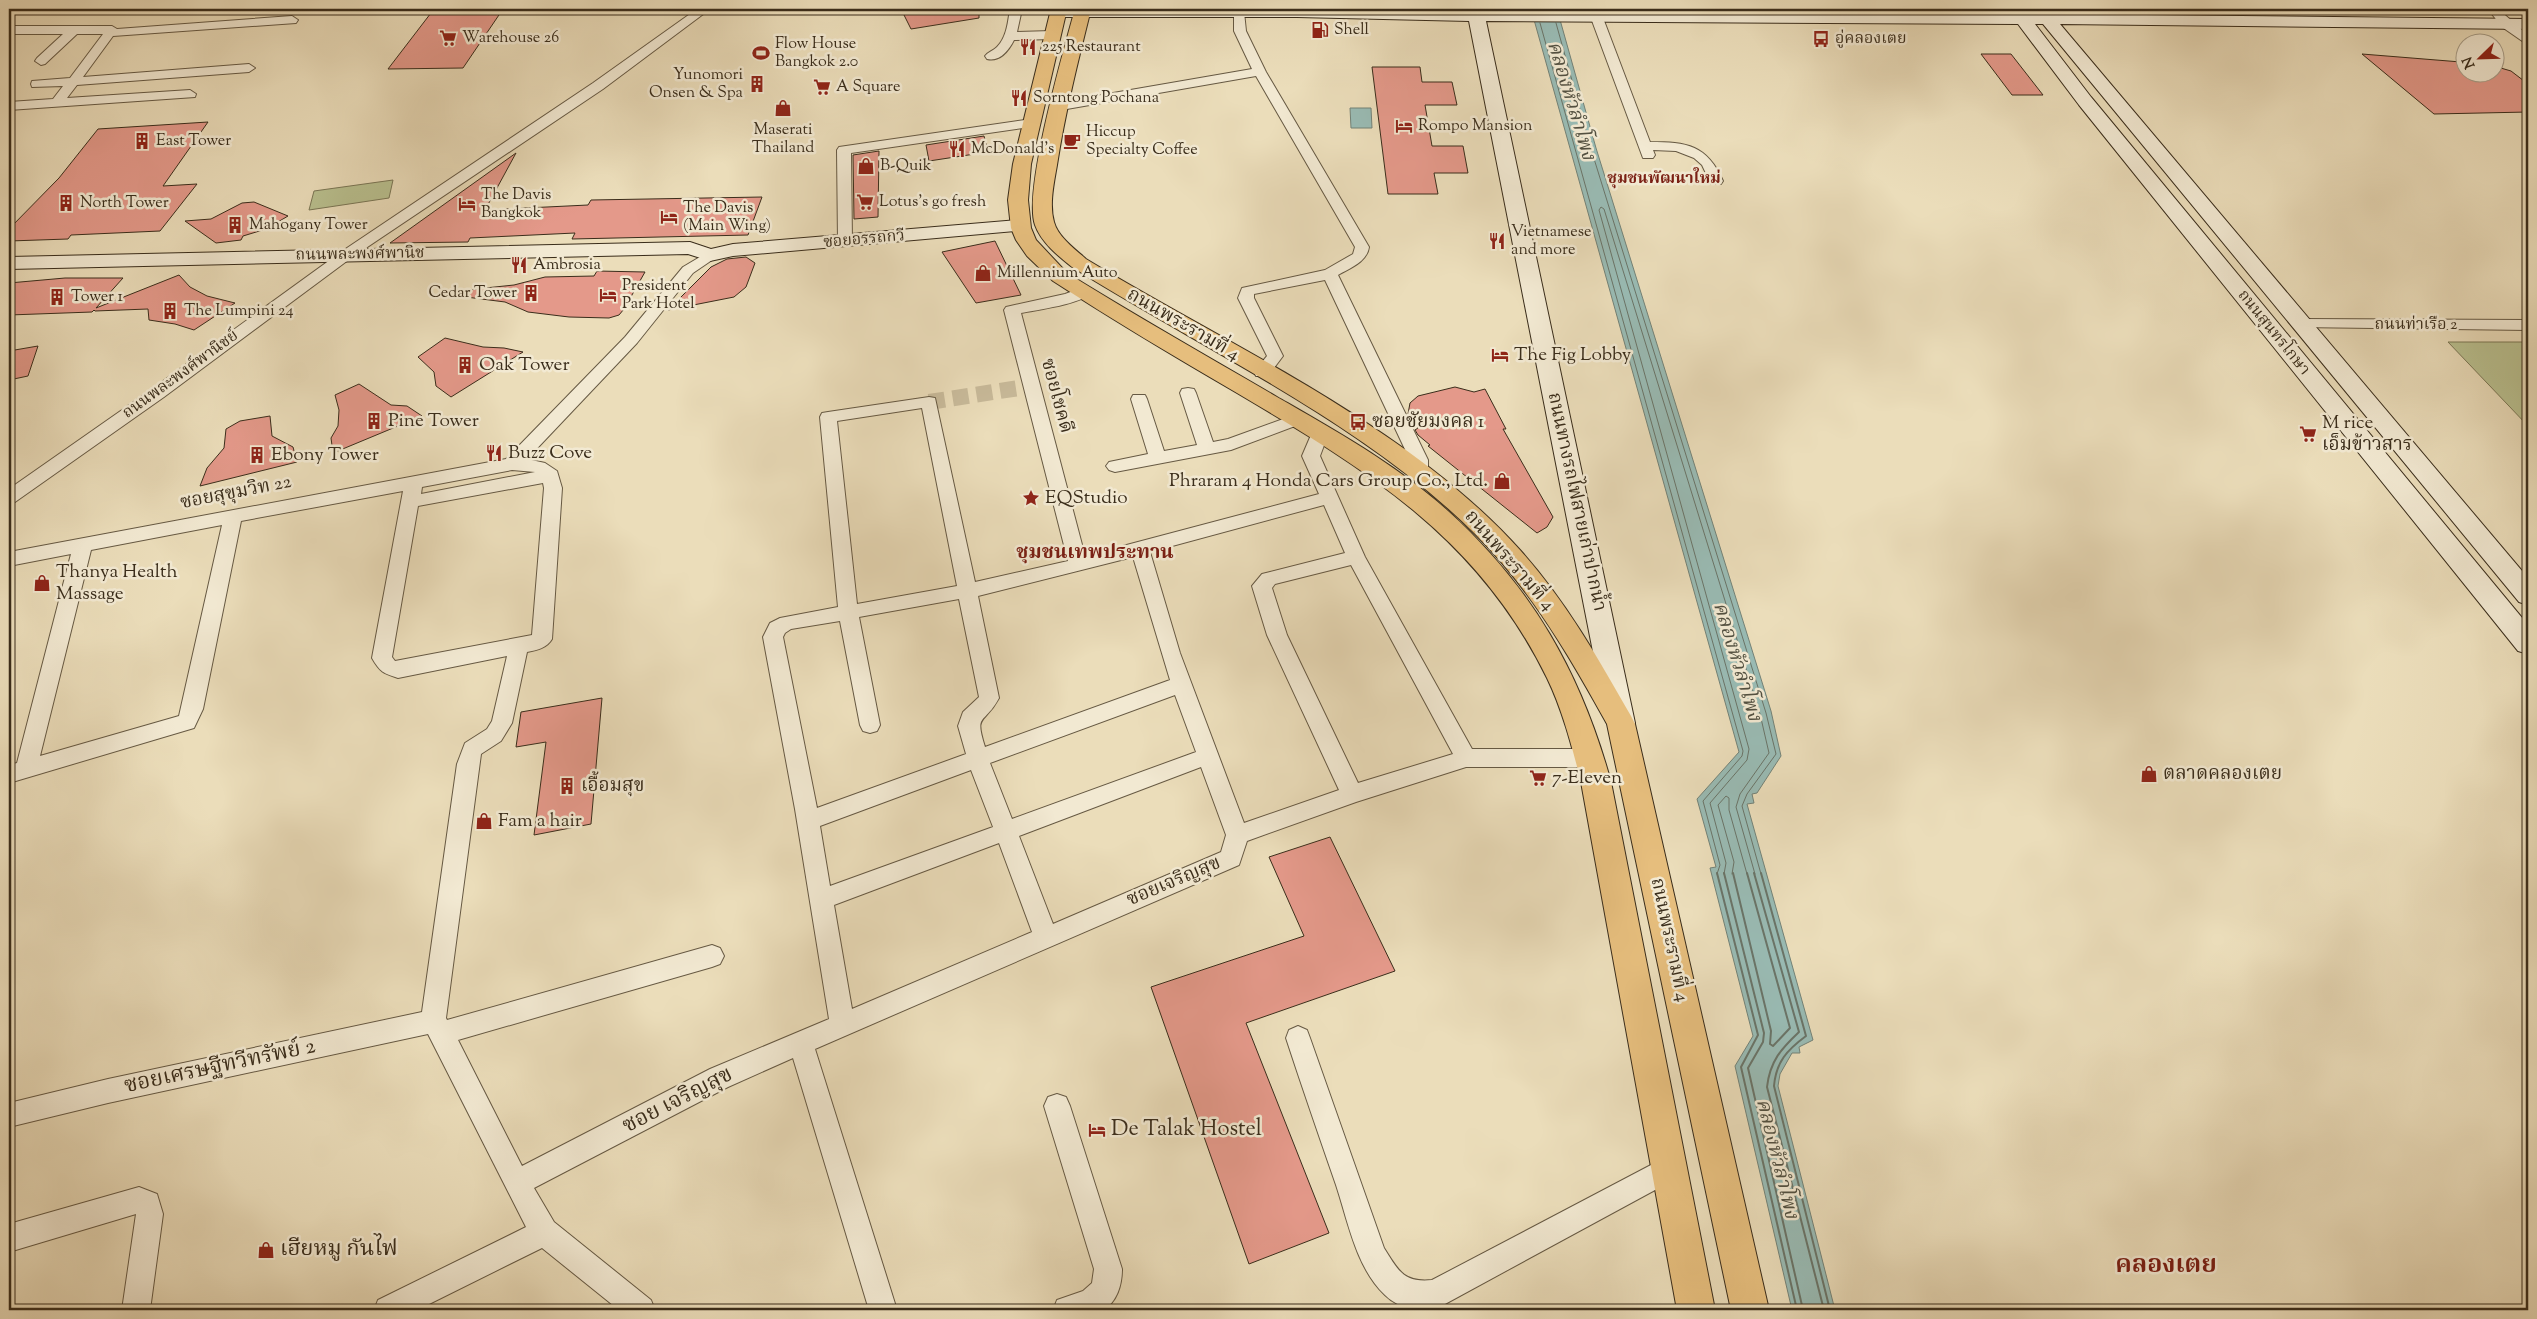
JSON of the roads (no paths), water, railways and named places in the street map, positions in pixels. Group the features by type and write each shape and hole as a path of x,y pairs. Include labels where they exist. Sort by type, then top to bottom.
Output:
{"main road":[{"name":"ถนนพระรามที่ 4","path":"1058,11 1018,190 1019,226 1023,236 1041,261 1084,292 1320,432 1413,495 1468,546 1495,579 1527,623 1562,679 1590,758 1696,1310"},
{"name":"ถนนพระรามที่ 4","path":"1082,11 1043,189 1044,221 1050,235 1061,248 1094,272 1341,418 1419,472 1455,501 1492,536 1524,572 1575,642 1621,724 1750,1310"}],"street":[{"name":"ถนนพละพงศ์พานิชย์","path":"9,498 346,255 590,91 704,9"},
{"path":"991,56 1004,48 1010,36 1016,9"},
{"path":"1847,9 1939,9"},
{"path":"2316,9 2528,10"},
{"path":"2493,10 2506,24 2528,41"},
{"path":"1058,11 1476,12 1518,17 1577,18 1738,13 1968,19 2018,14 2043,14 2099,18 2528,24"},
{"path":"1238,12 1240,31 1260,72 1362,247 1362,254 1358,258 1330,274 1247,291 1246,298 1275,356 1262,372"},
{"name":"ถนนทางรถไฟสายเก่าปากน้ำ","path":"1476,12 1621,724"},
{"name":"ถนนสุนทรโกษา","path":"2018,14 2040,44 2528,644"},
{"name":"ถนนสุนทรโกษา","path":"2043,14 2528,595"},
{"path":"1597,18 1646,151 1671,146 1692,152 1706,161 1716,181"},
{"path":"2071,49 2077,33 2099,18"},
{"path":"1968,19 1991,24 2040,44"},
{"path":"57,103 111,33 292,20"},
{"path":"41,61 75,29"},
{"path":"9,30 109,29 112,30 111,33"},
{"path":"1010,36 1052,35"},
{"path":"37,84 250,68"},
{"path":"1061,106 1260,72"},
{"path":"9,106 190,94"},
{"path":"845,242 844,150 1032,123"},
{"name":"ซอยอรรถกวี","path":"710,255 732,250 1019,226"},
{"name":"ถนนพละพงศ์พานิช","path":"9,263 690,248 710,255"},
{"path":"512,464 631,340 688,270 710,255"},
{"path":"1330,274 1419,460 1419,472"},
{"name":"ซอยโชคดี","path":"1078,565 1012,310 1069,298 1084,292"},
{"name":"ถนนท่าเรือ 2","path":"2303,324 2528,325"},
{"path":"1188,393 1207,449"},
{"path":"1139,399 1158,458"},
{"path":"870,725 848,613 828,417 930,402 989,698 982,708 970,718 968,726 978,759 1046,937"},
{"path":"1115,466 1231,444 1298,419"},
{"path":"1320,432 1311,456 1356,557 1466,758"},
{"name":"ซอยสุขุมวิท 22","path":"9,559 512,464 535,465 545,469 551,475"},
{"path":"410,502 551,475 553,488 542,639 398,670 388,667 382,658 410,502 414,481"},
{"path":"842,1025 808,821 773,637 777,628 787,623 968,592 1078,565 1330,497"},
{"path":"17,772 187,722 193,709 233,516"},
{"path":"17,772 83,544"},
{"path":"1140,547 1170,653 1237,835"},
{"path":"1352,794 1277,636 1262,586 1269,579 1356,557"},
{"path":"519,645 502,724 494,735 472,749 468,764 437,1027 516,1183 544,1232 641,1310"},
{"path":"808,821 1182,684"},
{"path":"821,900 1208,756"},
{"name":"ซอยเจริญสุข","path":"842,1025 1231,858 1237,835 1352,794 1466,758 1590,758"},
{"name":"ซอยเศรษฐีทวีทรัพย์ 2","path":"9,1115 117,1089 437,1027 712,956"},
{"name":"ซอย เจริญสุข","path":"516,1183 720,1078 842,1025"},
{"path":"1298,1038 1374,1255 1393,1287 1418,1297 1434,1294 1670,1168"},
{"path":"801,1044 883,1310"},
{"path":"1057,1106 1109,1284 1100,1298 1067,1310"},
{"path":"9,1238 139,1200 148,1203 150,1214 136,1310"},
{"path":"394,1309 544,1232"}],"water":[{"name":"คลองหัวลำโพง","path":"1531,9 1557,9 1596,148 1771,711 1781,756 1757,793 1752,794 1754,803 1747,804 1813,1040 1799,1047 1800,1053 1792,1053 1780,1074 1778,1086 1835,1310 1792,1310 1735,1066 1753,1036 1710,868 1716,867 1697,799 1739,752"},
{"path":"1350,108 1371,108 1372,128 1351,128"}],"tunnel":[{"path":"929,402 1032,386"}],"place":[{"name":"Shell","path":"1320,30"},
{"name":"Warehouse 26","path":"448,38"},
{"name":"อู่คลองเตย","path":"1821,39"},
{"name":"225 Restaurant","path":"1028,47"},
{"name":"Flow House Bangkok 2.0","path":"761,53"},
{"name":"Yunomori Onsen & Spa","path":"757,84"},
{"name":"A Square","path":"822,87"},
{"name":"Sorntong Pochana","path":"1019,98"},
{"name":"Maserati Thailand","path":"783,108"},
{"name":"Rompo Mansion","path":"1404,126"},
{"name":"East Tower","path":"142,141"},
{"name":"Hiccup Specialty Coffee","path":"1072,141"},
{"name":"McDonald's","path":"957,149"},
{"name":"B-Quik","path":"866,166"},
{"name":"Lotus's go fresh","path":"865,202"},
{"name":"North Tower","path":"66,203"},
{"name":"The Davis Bangkok","path":"467,204"},
{"name":"The Davis (Main Wing)","path":"669,217"},
{"name":"Mahogany Tower","path":"235,225"},
{"name":"Vietnamese and more","path":"1497,241"},
{"name":"Ambrosia","path":"519,265"},
{"name":"Millennium Auto","path":"983,273"},
{"name":"Cedar Tower","path":"531,293"},
{"name":"President Park Hotel","path":"608,295"},
{"name":"Tower 1","path":"57,297"},
{"name":"The Lumpini 24","path":"170,311"},
{"name":"The Fig Lobby","path":"1500,355"},
{"name":"Oak Tower","path":"465,365"},
{"name":"Pine Tower","path":"374,421"},
{"name":"ซอยชัยมงคล 1","path":"1358,422"},
{"name":"M rice เอ็มข้าวสาร","path":"2308,434"},
{"name":"Buzz Cove","path":"494,453"},
{"name":"Ebony Tower","path":"257,455"},
{"name":"Phraram 4 Honda Cars Group Co., Ltd.","path":"1502,481"},
{"name":"EQStudio","path":"1031,498"},
{"name":"Thanya Health Massage","path":"42,583"},
{"name":"ตลาดคลองเตย","path":"2149,774"},
{"name":"7-Eleven","path":"1538,778"},
{"name":"เอื้อมสุข","path":"567,786"},
{"name":"Fam a hair","path":"484,821"},
{"name":"De Talak Hostel","path":"1097,1130"},
{"name":"เฮียหมู กันไฟ","path":"266,1250"}],"district":[{"name":"ชุมชนพัฒนาใหม่","path":"1664,179"},
{"name":"ชุมชนเทพประทาน","path":"1095,553"},
{"name":"คลองเตย","path":"2166,1266"}]}
